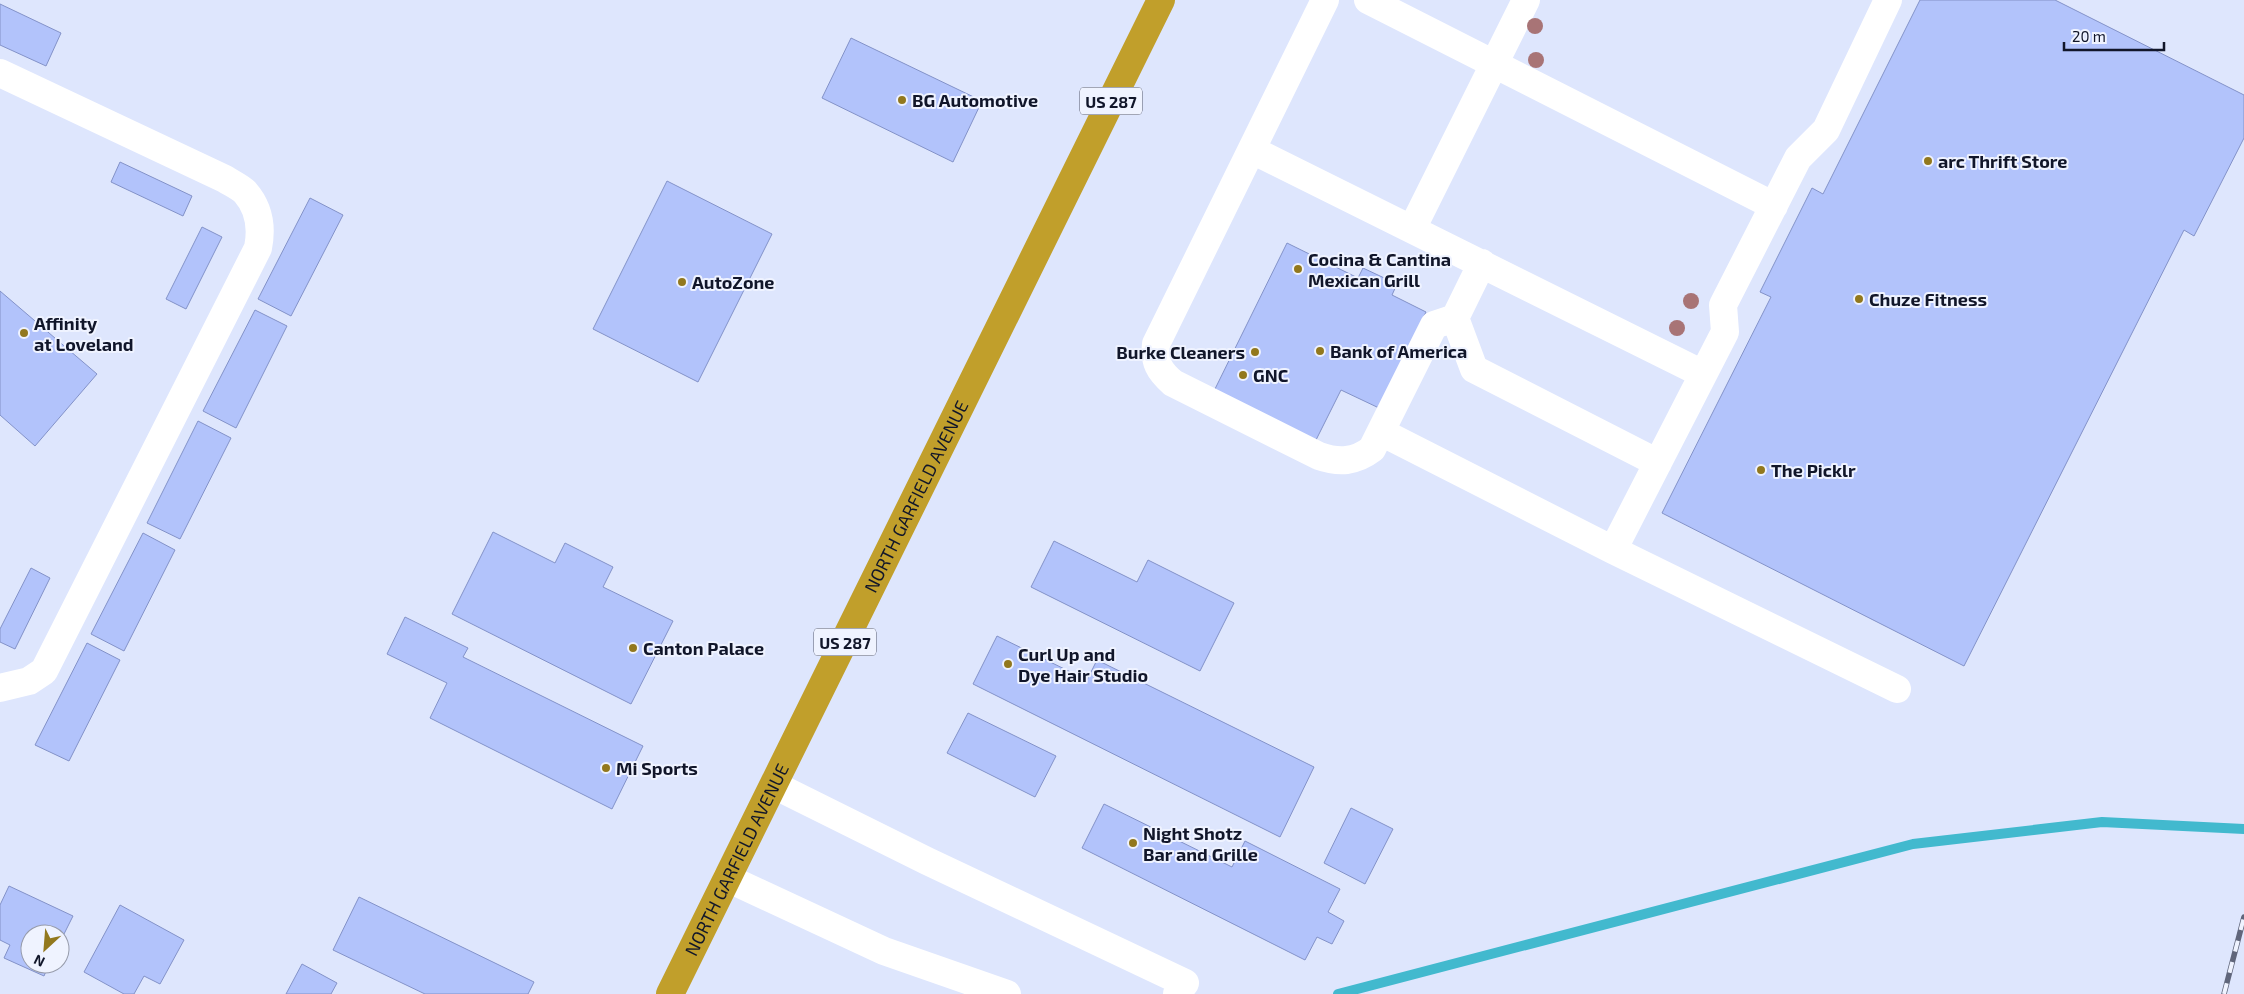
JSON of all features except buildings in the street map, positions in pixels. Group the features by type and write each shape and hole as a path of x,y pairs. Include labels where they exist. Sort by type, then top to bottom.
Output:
{"highway":[{"name":"NORTH GARFIELD AVENUE","path":"670,994 1161,0"}],"lane":[{"path":"1325,0 1156,344 1155,358 1161,373 1173,383 1319,456 1333,461 1360,458 1372,449 1434,324 1455,318"},
{"path":"1368,0 1774,206"},
{"path":"1412,228 1526,0"},
{"path":"1614,550 1725,332 1723,305 1798,158 1826,130 1888,0"},
{"path":"0,73 225,179 245,192 256,210 262,229 258,248 44,671 29,681 0,688"},
{"path":"1252,150 1704,374"},
{"path":"1482,263 1455,318 1474,369 1658,463"},
{"path":"1381,432 1897,690"},
{"path":"774,785 928,861 1185,983 1177,994"},
{"path":"727,878 884,950 1007,994"}],"waterway":[{"path":"1338,994 1913,844 2102,822 2244,829"}],"railway":[{"path":"2224,994 2244,917"}],"place":[{"name":"BG Automotive","path":"902,100"},
{"name":"arc Thrift Store","path":"1928,161"},
{"name":"Cocina & Cantina Mexican Grill","path":"1298,269"},
{"name":"AutoZone","path":"682,282"},
{"name":"Chuze Fitness","path":"1859,299"},
{"name":"Affinity at Loveland","path":"24,333"},
{"name":"Bank of America","path":"1320,351"},
{"name":"Burke Cleaners","path":"1255,352"},
{"name":"GNC","path":"1243,375"},
{"name":"The Picklr","path":"1761,470"},
{"name":"Canton Palace","path":"633,648"},
{"name":"Curl Up and Dye Hair Studio","path":"1008,664"},
{"name":"Mi Sports","path":"606,768"},
{"name":"Night Shotz Bar and Grille","path":"1133,843"}]}
